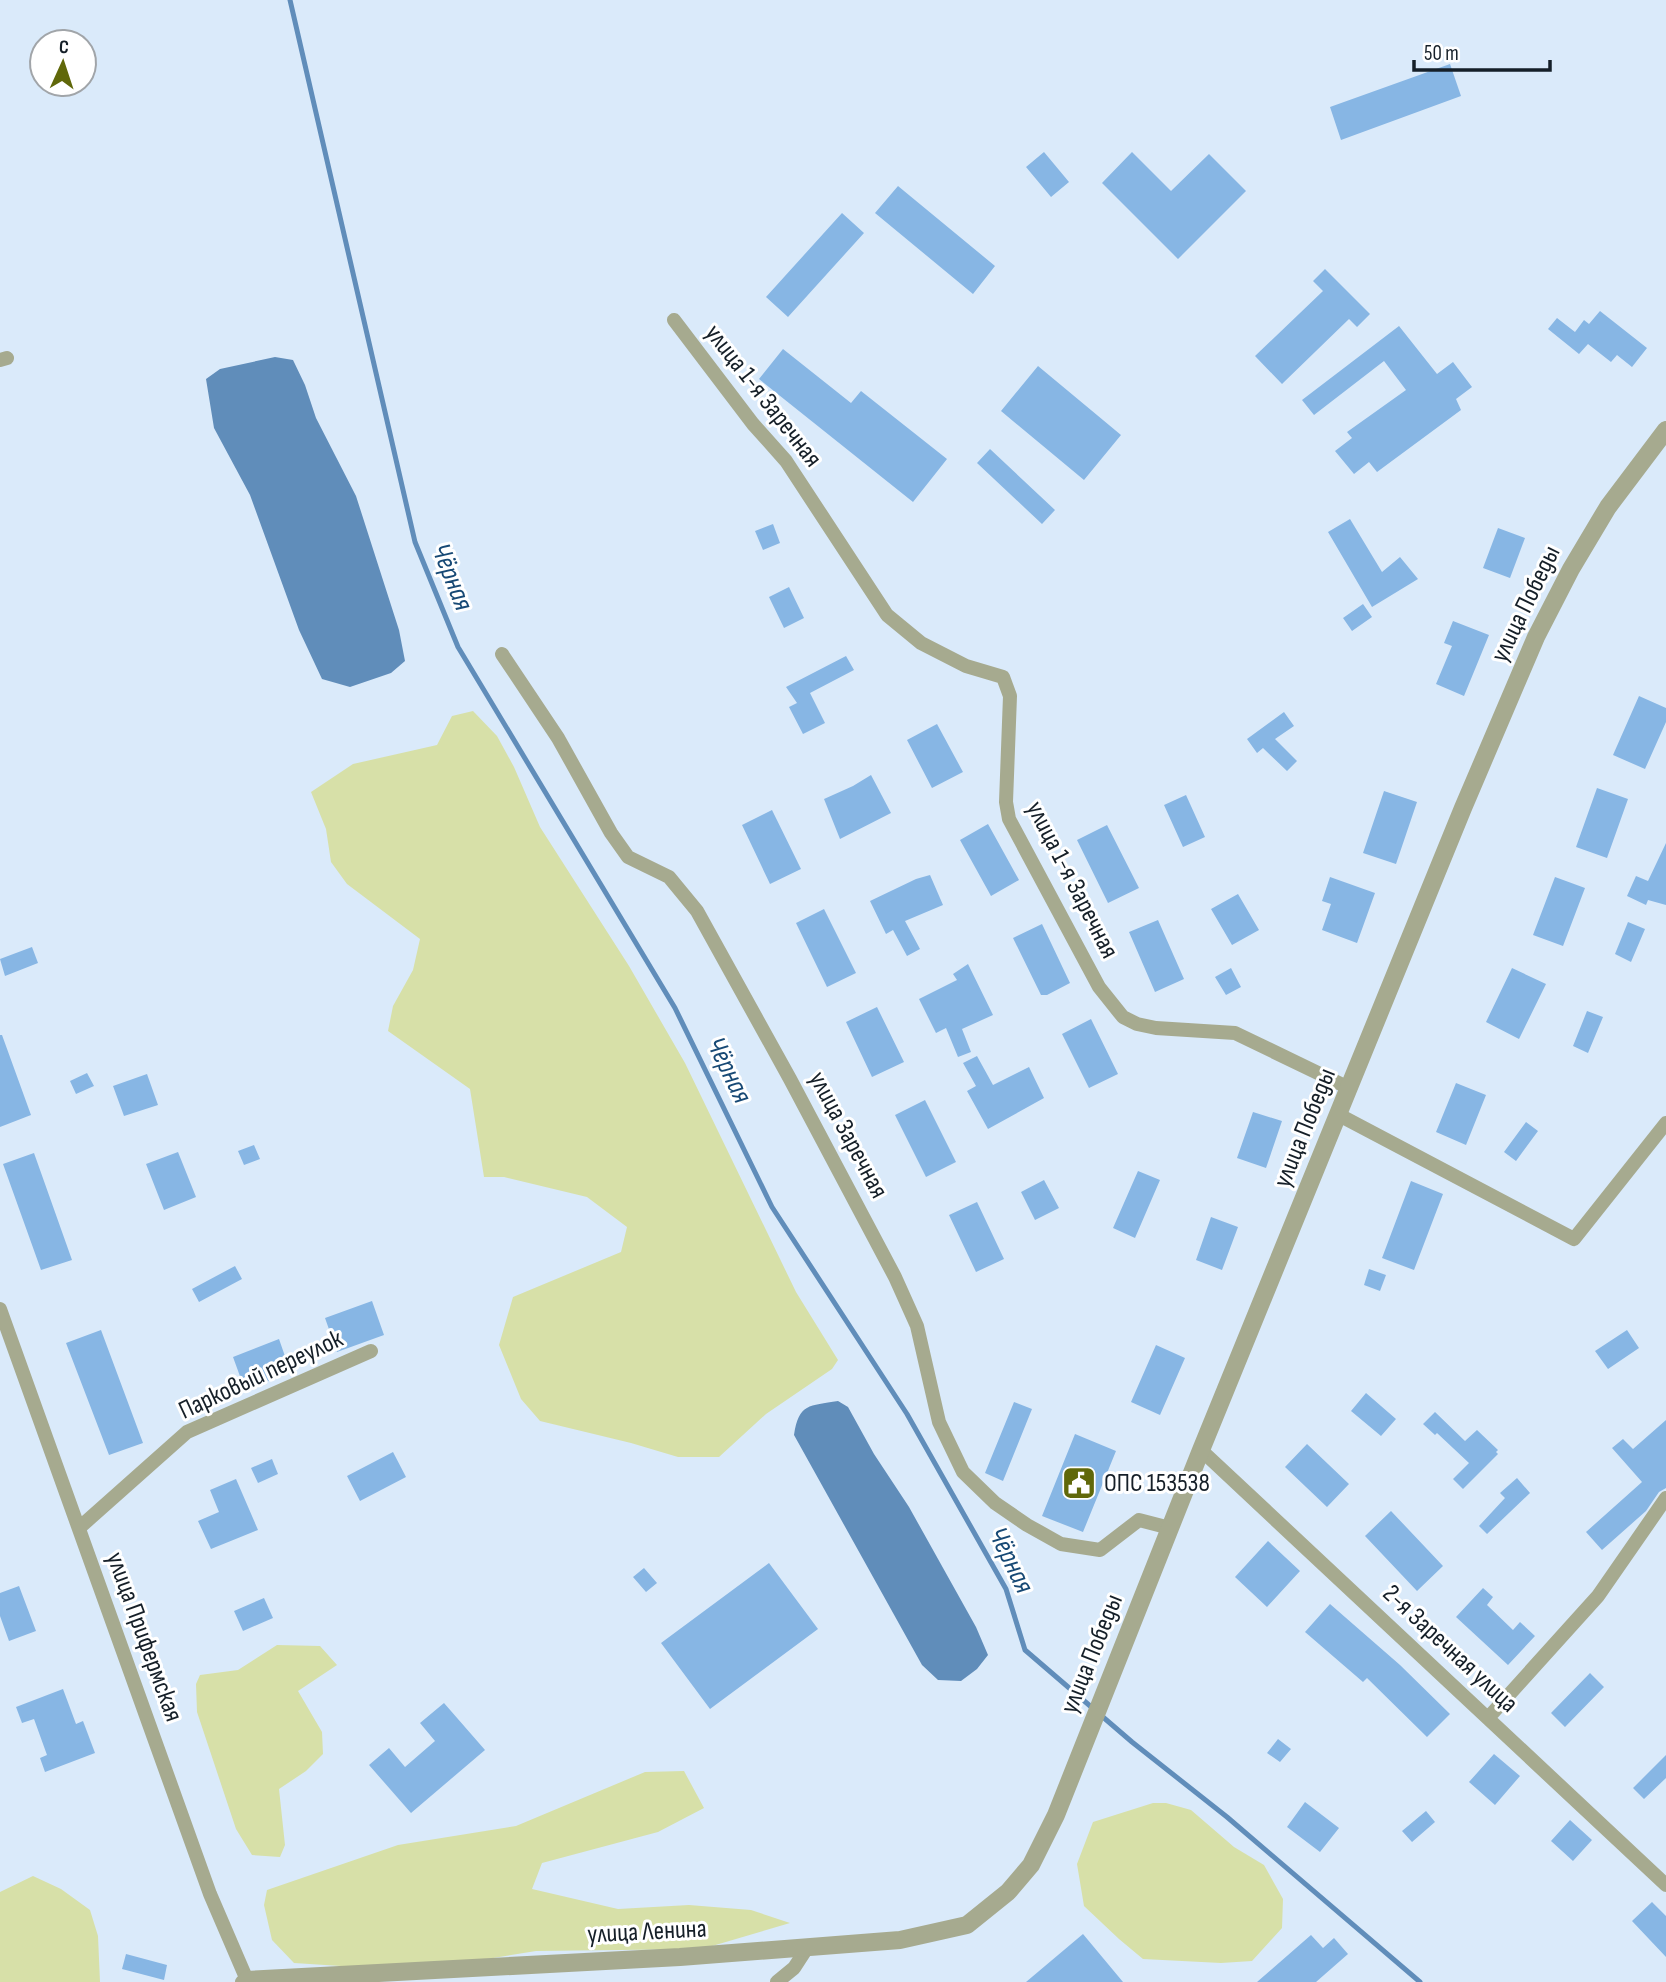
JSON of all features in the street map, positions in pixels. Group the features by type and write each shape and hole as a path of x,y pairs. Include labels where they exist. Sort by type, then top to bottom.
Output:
{"street":[{"name":"улица 1-я Заречная","path":"674,320 753,424 786,461 887,615 922,643 966,666 1003,677 1010,696 1006,802 1009,819 1099,987 1123,1017 1137,1024 1156,1028 1235,1033 1349,1088"},
{"name":"улица Победы","path":"1031,1865 1056,1815 1201,1450 1471,788 1536,638 1571,569 1608,507 1666,430"},
{"name":"улица Заречная","path":"502,654 558,738 611,833 628,857 669,877 697,911 895,1277 917,1326 939,1422 963,1472 995,1503 1061,1544 1100,1550 1139,1520 1170,1528"},
{"path":"1339,1115 1574,1239 1666,1123"},
{"name":"улица Прифермская","path":"0,1309 210,1894 244,1981"},
{"name":"Парковый переулок","path":"79,1528 187,1432 371,1351"},
{"name":"2-я Заречная улица","path":"1201,1450 1666,1885"},
{"path":"1488,1718 1598,1596 1666,1498"},
{"name":"улица Ленина","path":"244,1981 807,1948 900,1940 967,1925 1007,1892 1031,1865"},
{"path":"777,1982 794,1968 807,1948"}],"green space":[{"path":"473,711 497,736 514,767 540,827 629,966 685,1063 796,1292 838,1360 832,1369 766,1414 719,1457 678,1457 540,1421 521,1399 499,1345 513,1297 621,1252 627,1227 587,1197 504,1177 484,1177 470,1089 388,1031 393,1006 413,970 420,939 347,884 331,862 326,829 311,792 353,764 437,745 452,716"},
{"path":"277,1645 320,1646 337,1665 298,1691 322,1732 323,1754 306,1771 279,1789 285,1845 280,1857 252,1855 236,1829 197,1712 196,1684 200,1675 238,1670"},
{"path":"684,1771 704,1808 658,1832 542,1863 532,1889 618,1909 689,1905 751,1910 790,1923 702,1949 536,1951 487,1959 356,1967 294,1963 272,1940 264,1905 267,1890 398,1845 516,1826 645,1772"},
{"path":"1153,1803 1166,1803 1191,1810 1234,1847 1264,1865 1283,1899 1282,1928 1252,1961 1221,1963 1143,1959 1084,1906 1077,1864 1093,1822"},
{"path":"33,1876 61,1889 90,1910 98,1936 100,1982 0,1982 0,1892"}],"water":[{"path":"275,357 293,360 316,418 356,496 399,630 405,661 391,673 350,687 322,679 299,630 250,495 214,428 206,379 220,369"},
{"path":"838,1401 848,1407 874,1454 909,1507 976,1627 988,1655 977,1669 961,1681 938,1680 922,1665 794,1435 802,1411"}],"building":[{"path":"1450,64 1461,96 1341,140 1330,107"},
{"path":"1044,152 1069,182 1051,197 1026,167"},
{"path":"1132,152 1171,191 1209,154 1246,191 1178,259 1102,183"},
{"path":"898,186 995,266 973,294 875,213"},
{"path":"842,213 864,233 788,317 766,297"},
{"path":"1325,269 1370,314 1357,327 1349,319 1282,384 1255,356 1323,291 1313,281"},
{"path":"1600,311 1647,348 1632,367 1617,355 1611,362 1588,344 1579,354 1548,329 1557,318 1575,332 1584,320 1589,324"},
{"path":"1399,326 1437,374 1453,362 1472,387 1456,399 1461,410 1377,472 1369,462 1354,474 1335,451 1352,438 1347,432 1406,390 1384,361 1314,415 1302,400"},
{"path":"783,349 851,403 861,391 947,459 913,502 759,379"},
{"path":"1038,366 1121,435 1084,480 1001,411"},
{"path":"990,449 1055,510 1042,524 977,463"},
{"path":"1350,519 1382,572 1400,557 1418,579 1372,607 1328,532"},
{"path":"773,524 780,543 763,550 755,531"},
{"path":"1498,528 1525,538 1510,578 1483,568"},
{"path":"789,587 804,618 784,628 769,597"},
{"path":"1363,604 1372,617 1352,631 1343,618"},
{"path":"1453,621 1489,635 1464,696 1436,684 1452,646 1444,643"},
{"path":"846,656 854,670 810,693 825,723 803,734 789,707 797,703 786,687"},
{"path":"1639,696 1666,708 1666,722 1645,769 1613,755"},
{"path":"1284,712 1294,726 1275,739 1297,761 1287,771 1263,748 1257,753 1247,739"},
{"path":"937,724 963,772 932,788 907,740"},
{"path":"871,775 891,813 840,839 824,799"},
{"path":"1597,788 1628,799 1607,858 1576,847"},
{"path":"1384,791 1417,802 1396,864 1363,853"},
{"path":"1186,795 1205,837 1183,847 1164,805"},
{"path":"772,810 801,869 770,884 742,825"},
{"path":"988,824 1019,880 991,896 960,840"},
{"path":"1107,825 1139,888 1108,903 1077,840"},
{"path":"1666,843 1666,905 1648,900 1646,905 1627,896 1636,876 1648,881"},
{"path":"930,875 943,905 905,921 920,949 907,956 893,930 886,934 870,901"},
{"path":"1330,877 1375,893 1357,943 1322,930 1331,904 1322,901"},
{"path":"1555,877 1585,888 1563,946 1533,935"},
{"path":"1238,894 1259,930 1232,945 1211,909"},
{"path":"824,909 856,973 827,987 796,923"},
{"path":"1158,920 1184,979 1155,992 1129,932"},
{"path":"1628,922 1645,929 1631,962 1615,954"},
{"path":"1042,924 1070,983 1047,995 1041,995 1013,938"},
{"path":"32,947 38,963 5,976 0,959"},
{"path":"968,964 993,1015 962,1029 971,1052 958,1057 946,1028 936,1033 919,999 957,980 953,974"},
{"path":"1231,968 1241,987 1226,995 1215,977"},
{"path":"1512,968 1546,984 1519,1039 1486,1022"},
{"path":"877,1007 904,1062 872,1077 846,1022"},
{"path":"1587,1011 1603,1017 1588,1053 1573,1046"},
{"path":"1091,1019 1118,1074 1089,1088 1062,1034"},
{"path":"0,1035 31,1115 0,1127"},
{"path":"977,1056 993,1085 1029,1067 1044,1098 988,1129 967,1091 976,1086 963,1063"},
{"path":"87,1073 94,1086 76,1094 70,1081"},
{"path":"147,1074 158,1105 124,1116 113,1086"},
{"path":"1456,1083 1486,1095 1466,1145 1436,1132"},
{"path":"925,1100 956,1162 926,1177 895,1115"},
{"path":"1253,1112 1282,1121 1266,1168 1237,1158"},
{"path":"1526,1122 1538,1131 1516,1161 1504,1152"},
{"path":"254,1145 260,1159 244,1165 238,1151"},
{"path":"178,1152 196,1197 164,1210 146,1164"},
{"path":"34,1153 72,1260 41,1270 3,1164"},
{"path":"1138,1171 1160,1180 1135,1238 1113,1228"},
{"path":"1044,1180 1059,1208 1035,1220 1021,1192"},
{"path":"1411,1181 1443,1194 1414,1270 1382,1258"},
{"path":"977,1202 1004,1259 976,1272 949,1215"},
{"path":"1211,1217 1238,1227 1222,1270 1196,1260"},
{"path":"235,1266 242,1279 199,1302 192,1289"},
{"path":"1369,1269 1386,1275 1380,1291 1364,1285"},
{"path":"372,1301 384,1335 337,1352 325,1318"},
{"path":"101,1330 143,1443 109,1455 66,1343"},
{"path":"1627,1330 1639,1348 1608,1369 1595,1351"},
{"path":"279,1339 287,1362 276,1367 279,1377 256,1386 252,1375 241,1379 233,1357"},
{"path":"1156,1345 1185,1358 1160,1415 1131,1402"},
{"path":"1366,1393 1396,1419 1381,1436 1351,1411"},
{"path":"1014,1402 1032,1409 1003,1481 985,1473"},
{"path":"1435,1412 1465,1441 1477,1430 1498,1450 1498,1454 1463,1489 1453,1479 1469,1463 1437,1433 1435,1435 1423,1424"},
{"path":"1666,1420 1666,1488 1659,1492 1646,1511 1602,1550 1586,1532 1642,1482 1612,1448 1623,1439 1633,1449"},
{"name":"ОПС 153538","path":"1075,1434 1116,1451 1083,1532 1042,1516"},
{"path":"1307,1444 1349,1484 1327,1507 1285,1467"},
{"path":"393,1452 406,1477 360,1501 347,1476"},
{"path":"272,1459 278,1474 258,1483 251,1468"},
{"path":"1517,1478 1530,1493 1487,1534 1479,1526 1505,1498 1500,1493"},
{"path":"236,1479 258,1530 211,1549 198,1521 219,1512 210,1490"},
{"path":"1391,1511 1443,1566 1417,1591 1365,1536"},
{"path":"1268,1541 1300,1571 1267,1607 1235,1577"},
{"path":"769,1563 818,1629 710,1709 661,1643"},
{"path":"644,1568 657,1583 646,1592 633,1577"},
{"path":"19,1586 36,1631 9,1641 0,1616 0,1593"},
{"path":"1483,1588 1493,1597 1487,1605 1513,1630 1520,1622 1535,1636 1508,1665 1456,1617"},
{"path":"264,1598 273,1618 243,1631 234,1611"},
{"path":"1330,1604 1400,1665 1450,1714 1427,1737 1367,1678 1363,1682 1305,1632"},
{"path":"1590,1673 1604,1687 1565,1727 1551,1713"},
{"path":"63,1689 76,1724 83,1721 95,1753 45,1772 40,1758 47,1755 34,1719 22,1723 16,1707"},
{"path":"444,1703 485,1750 411,1813 369,1765 389,1748 405,1767 435,1741 420,1723"},
{"path":"1278,1739 1291,1749 1280,1762 1267,1753"},
{"path":"1494,1754 1520,1776 1495,1805 1469,1782"},
{"path":"1666,1755 1666,1778 1644,1799 1633,1788"},
{"path":"1305,1802 1339,1828 1320,1852 1287,1827"},
{"path":"1426,1811 1435,1822 1412,1842 1402,1831"},
{"path":"1570,1820 1592,1840 1573,1861 1551,1841"},
{"path":"1652,1902 1666,1916 1666,1957 1632,1921"},
{"path":"1083,1934 1123,1982 1026,1982"},
{"path":"1311,1935 1323,1948 1334,1938 1348,1954 1316,1982 1257,1982"},
{"path":"126,1954 167,1965 164,1980 122,1969"}],"waterway":[{"name":"Чёрная","path":"290,0 415,542 458,647 675,1008 772,1207 907,1414 1006,1589 1025,1650 1132,1742 1227,1817 1420,1982"}],"place":[{"name":"ОПС 153538","path":"1079,1483"}]}
